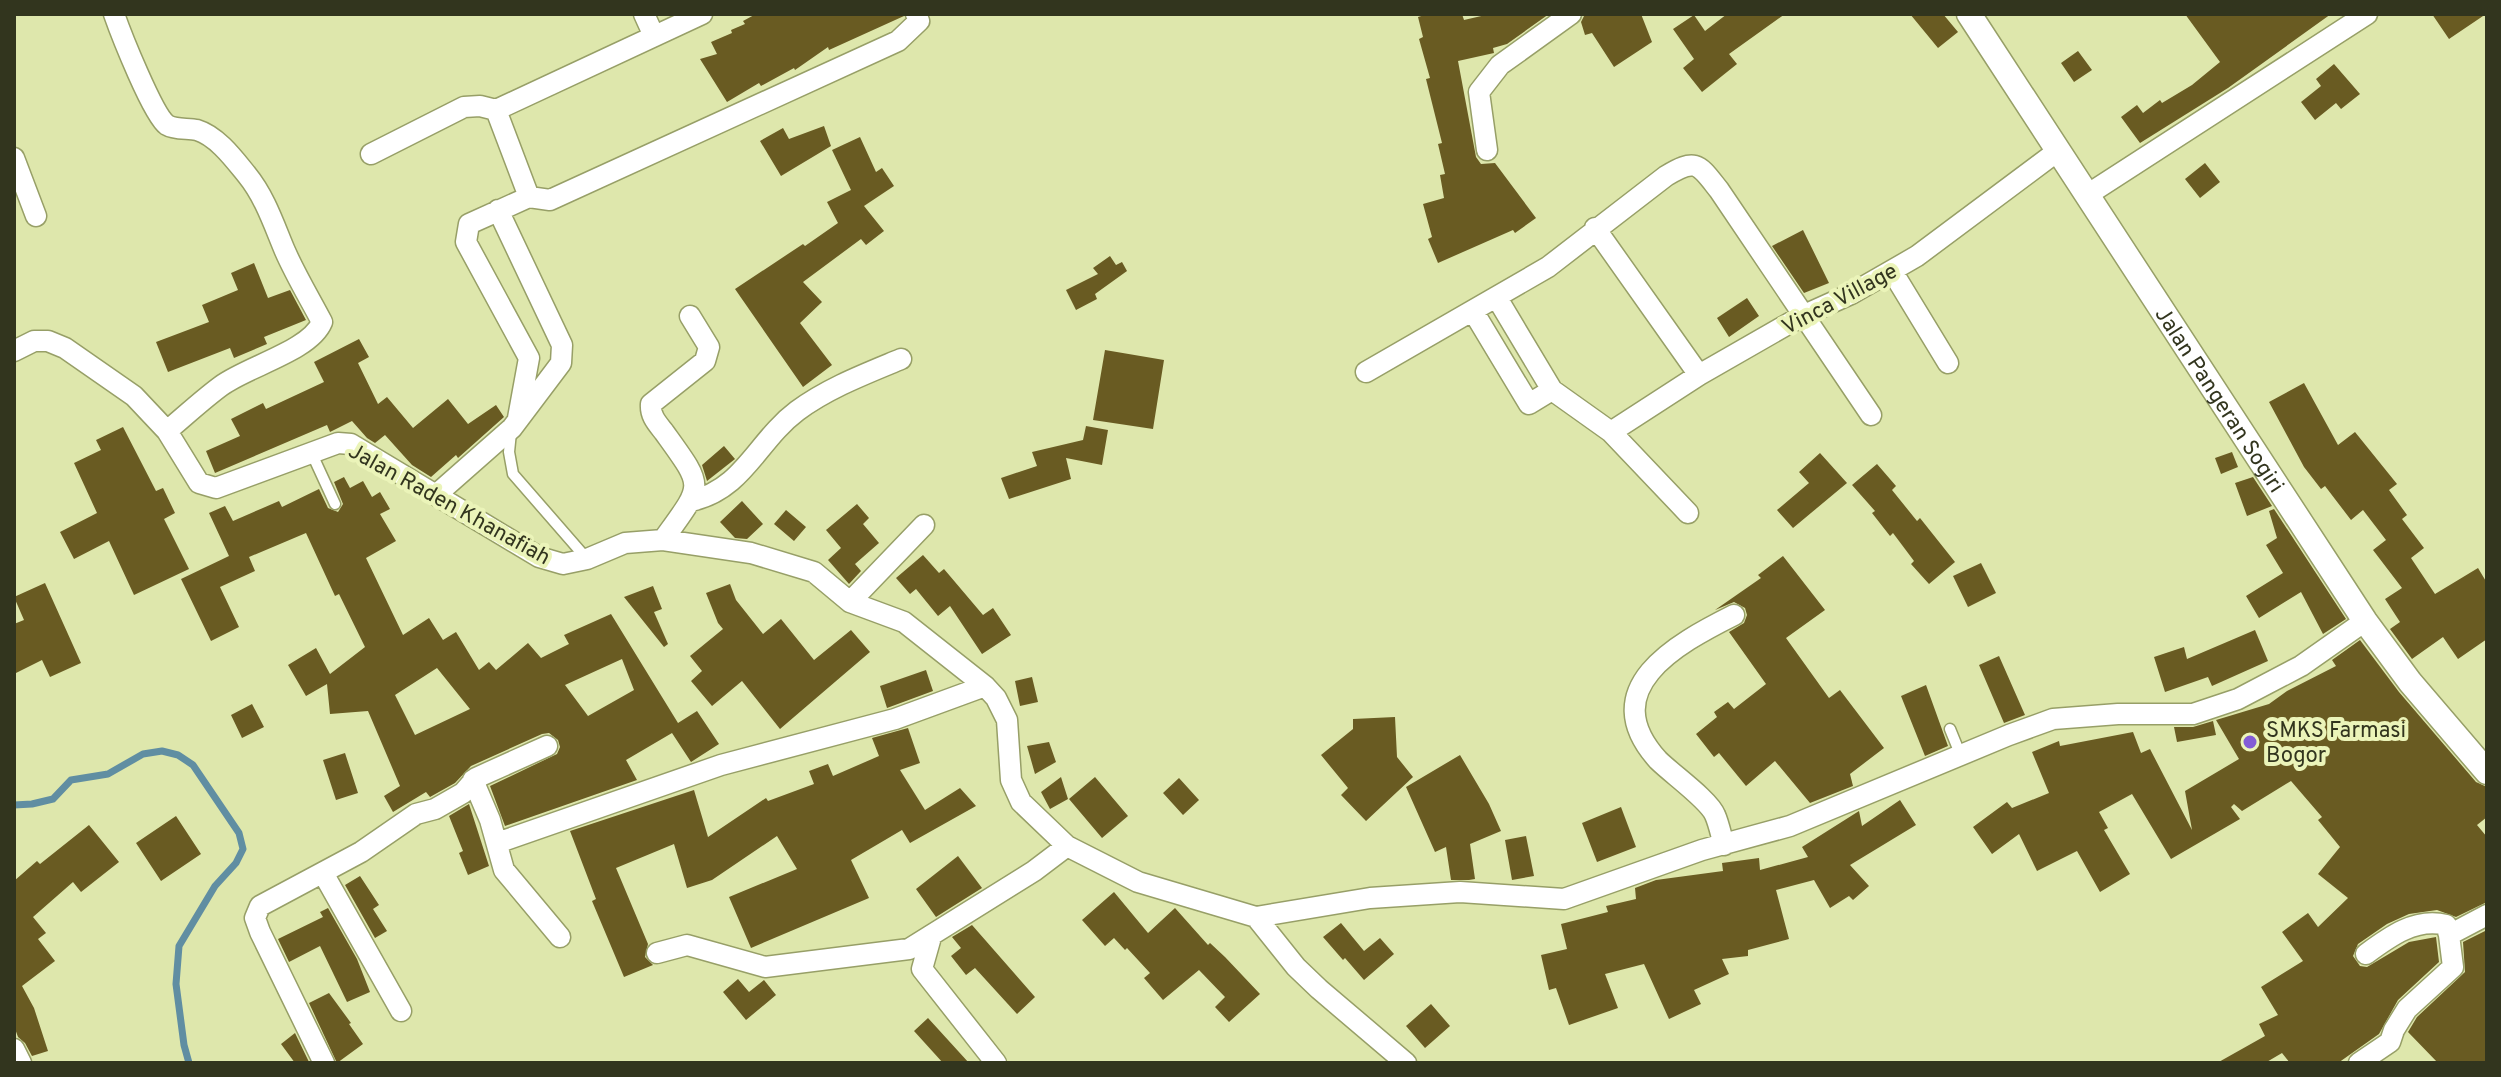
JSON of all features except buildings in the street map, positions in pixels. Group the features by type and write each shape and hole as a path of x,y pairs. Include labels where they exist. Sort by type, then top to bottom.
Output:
{"street":[{"path":"114,14 142,82 164,122 170,127 205,134 228,153 249,177 266,203 286,254 322,322 318,332 302,345 258,364 223,384 167,431"},
{"path":"644,14 654,36"},
{"path":"371,154 464,107 480,106 496,110 702,14"},
{"path":"515,423 529,358 466,242 469,224 529,197 550,200 898,41 919,21 916,14"},
{"path":"1487,150 1479,92 1500,65 1571,14"},
{"name":"Jalan Pangeran Sogiri","path":"1969,14 2365,621 2410,682 2487,772"},
{"path":"2087,195 2367,14"},
{"path":"496,110 529,197"},
{"name":"Vinca Village","path":"1611,432 1699,375 1802,316 1851,294 1917,256 2059,150"},
{"path":"14,158 36,216"},
{"path":"1366,372 1548,267 1595,228 1683,165 1691,164 1700,167 1719,190 1871,415"},
{"path":"437,494 515,423 561,363 562,345 498,210"},
{"path":"1595,228 1699,375"},
{"path":"1892,271 1948,363"},
{"path":"1497,298 1552,390 1611,432 1688,513"},
{"path":"1473,311 1529,404 1552,390"},
{"path":"663,540 691,501 696,487 692,471 650,411 651,404 705,361 709,347 690,316"},
{"name":"Jalan Raden Khanafiah","path":"14,351 34,341 48,341 65,348 134,396 167,431 199,483 216,488 338,443 351,444 539,557 563,564 587,559 625,543 663,540 751,553 814,572 850,602 904,622 985,686 996,698 1007,720 1011,780 1021,802 1067,846 1138,882 1256,917"},
{"path":"691,501 705,498 732,482 782,424 817,397 901,359"},
{"path":"850,602 924,525"},
{"path":"1724,845 1715,812 1658,759 1639,734 1633,703 1646,674 1702,631 1734,615"},
{"path":"1406,1063 1296,967 1256,917 1370,898 1460,892 1564,899 1833,811 2053,719 2118,714 2193,714 2238,699 2301,666 2365,621"},
{"path":"497,843 721,765 895,719 985,686"},
{"path":"324,1063 255,918 260,906 373,844 416,814 435,809 463,793 473,780 547,746"},
{"path":"473,780 504,870 560,937"},
{"path":"657,953 687,945 765,967 909,949 1034,871 1067,846"},
{"path":"323,873 401,1011"},
{"path":"2449,935 2487,915"},
{"path":"2359,1063 2390,1042 2407,1009 2453,967 2446,925 2430,921 2404,930 2366,954"},
{"path":"931,937 922,969 996,1063"},
{"path":"14,1049 21,1063"}],"lane":[{"path":"515,423 509,452 513,474 587,559"},
{"path":"312,454 335,504"},
{"path":"1950,729 1961,756"}],"waterway":[{"path":"14,805 53,799 71,780 108,774 143,754 162,751 178,755 193,765 239,833 243,849 236,863 215,886 179,946 176,984 189,1063"}],"place":[{"name":"SMKS Farmasi Bogor","path":"2250,742"}]}
